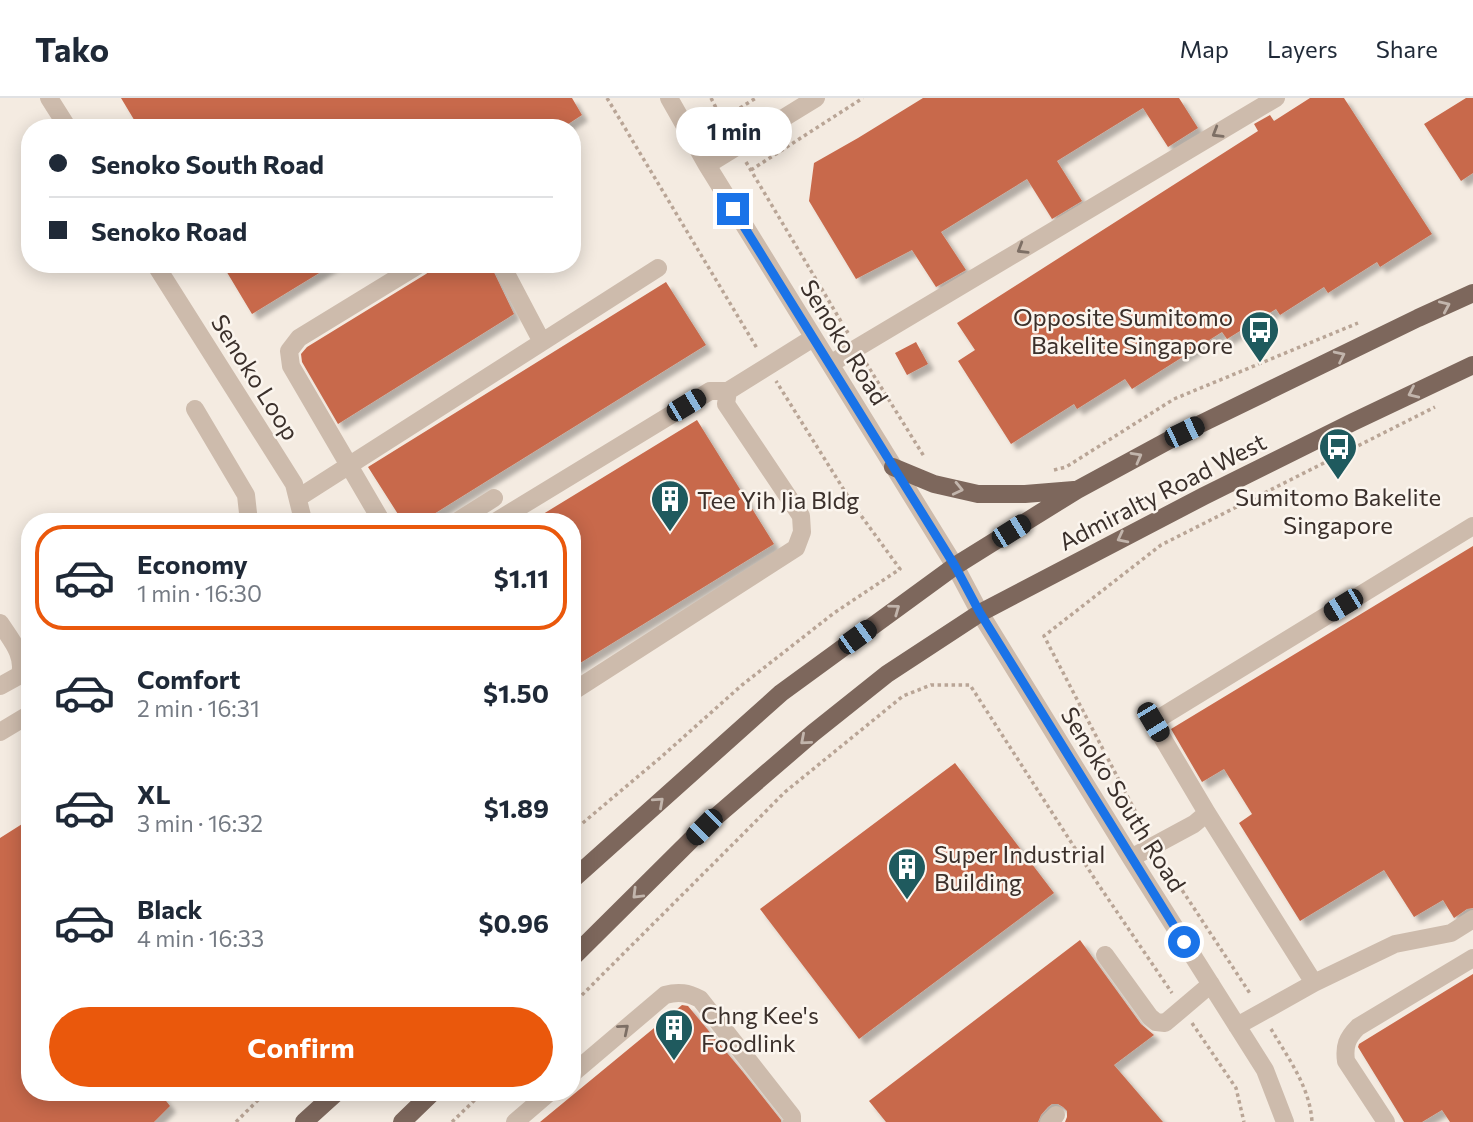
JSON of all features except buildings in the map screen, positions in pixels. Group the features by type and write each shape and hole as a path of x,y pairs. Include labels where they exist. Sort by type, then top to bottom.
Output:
{"main road":[{"name":"Admiralty Road West","path":"581,872 781,693 955,566 1077,490 1184,432 1473,293"},
{"name":"Admiralty Road West","path":"581,949 704,827 813,733 887,674 980,613 1215,490 1473,365"},
{"path":"893,467 934,484 978,494 1077,490"},
{"path":"304,1122 327,1101"},
{"path":"402,1122 424,1101"}],"street":[{"path":"49,98 62,119"},
{"name":"Senoko Road","path":"668,98 955,566 980,613"},
{"path":"707,165 816,98"},
{"path":"830,364 1276,98"},
{"path":"298,498 658,268"},
{"name":"Senoko Loop","path":"161,273 294,484 301,513"},
{"path":"377,513 291,366 289,351 299,338 405,273"},
{"path":"505,273 542,342"},
{"path":"510,513 710,391 728,391 813,338"},
{"path":"581,686 796,548 802,532 801,516 731,413 726,404 728,391"},
{"path":"195,409 246,495 248,513"},
{"path":"470,513 494,498"},
{"path":"1314,983 1153,722 1473,526"},
{"name":"Senoko South Road","path":"980,613 1265,1070 1285,1122"},
{"path":"0,624 21,655"},
{"path":"0,686 20,675 21,671"},
{"path":"0,732 21,719"},
{"path":"1131,858 1194,824 1207,813"},
{"path":"1237,1026 1314,983 1395,944 1451,933 1473,919"},
{"path":"1105,955 1156,1022 1165,1023 1211,984"},
{"path":"1385,1122 1346,1061 1348,1037 1358,1027 1473,958"},
{"path":"581,1066 665,995 688,993 700,999 792,1116 792,1122"},
{"path":"515,1122 540,1101"}],"path":[{"path":"581,824 742,685 834,613 900,569 854,506 607,98"},
{"path":"711,98 737,147 921,454 930,464"},
{"path":"722,119 756,98"},
{"path":"751,170 863,98"},
{"path":"1047,472 1066,467 1174,399 1367,320"},
{"path":"1312,1122 1303,1084 1262,1012 1153,846 1044,636 1161,545 1436,407"},
{"path":"581,996 785,792 903,696 931,685 970,685 1098,884"},
{"path":"236,1122 258,1101"},
{"path":"452,1122 474,1101"}],"place":[{"name":"Opposite Sumitomo Bakelite Singapore","path":"1260,364"},
{"name":"Sumitomo Bakelite Singapore","path":"1338,481"},
{"name":"Tee Yih Jia Bldg","path":"670,533"},
{"name":"Super Industrial Building","path":"907,901"},
{"name":"Chng Kee's Foodlink","path":"674,1062"}],"route":[{"path":"733,209 1184,942"}]}
